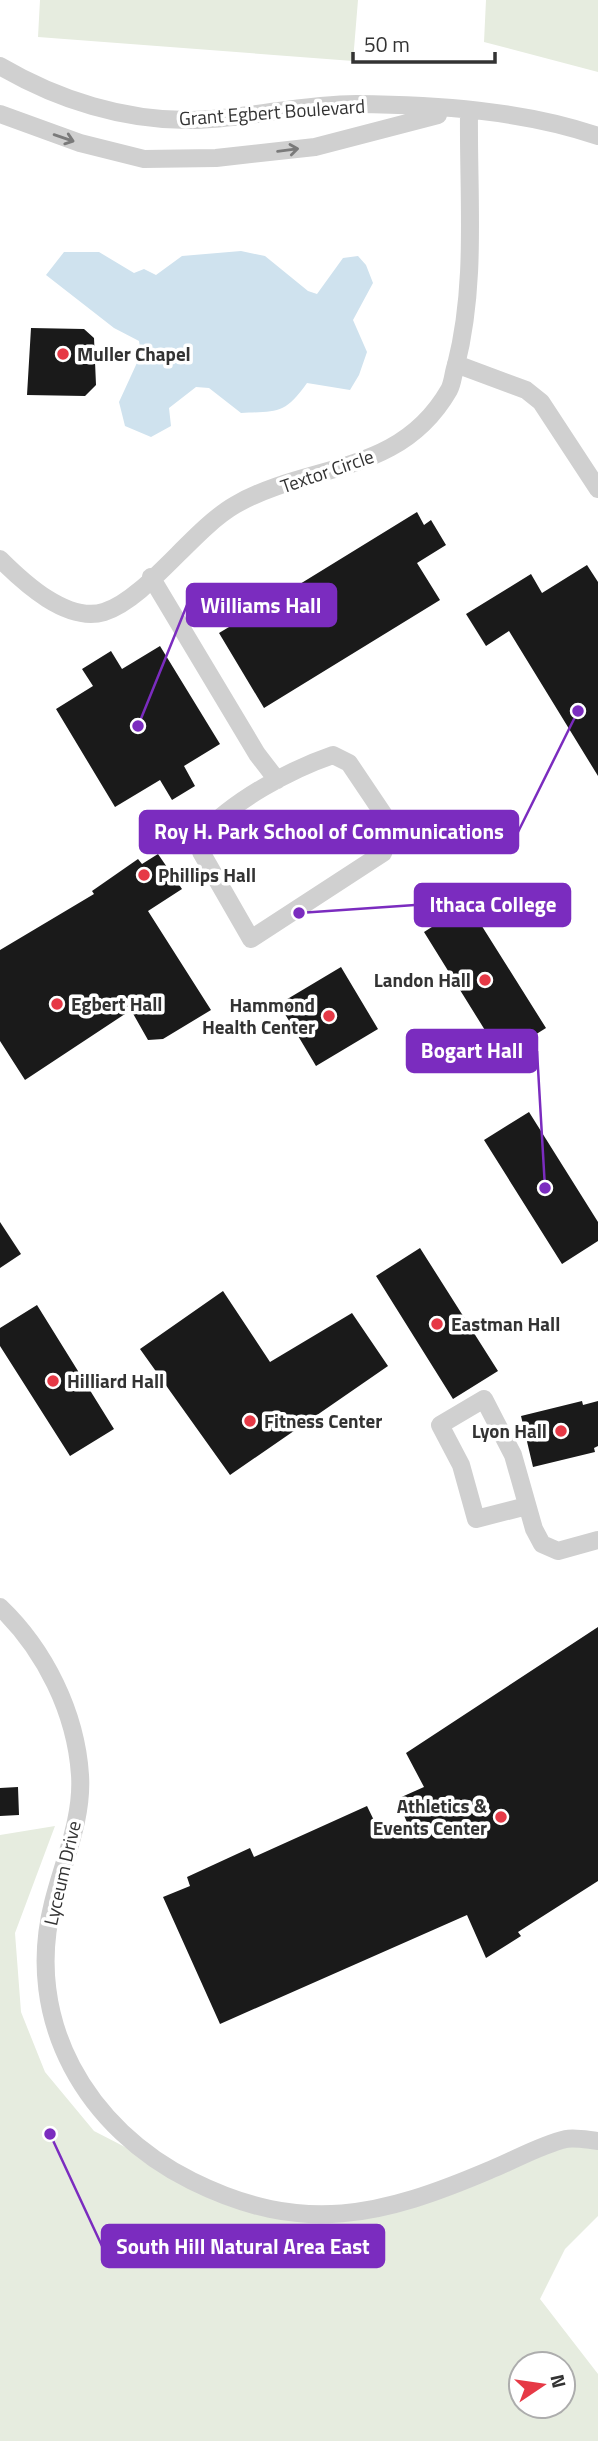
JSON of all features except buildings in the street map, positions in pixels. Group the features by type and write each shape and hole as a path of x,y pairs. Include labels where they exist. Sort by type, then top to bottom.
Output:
{"street":[{"name":"Grant Egbert Boulevard","path":"0,66 37,88 113,112 148,119 194,120 355,104 538,119 598,136"},
{"name":"Grant Egbert Boulevard","path":"0,114 79,143 144,159 216,158 315,147 428,117 469,112"},
{"name":"Textor Circle","path":"0,559 37,593 65,609 102,613 126,601 234,505 366,461 407,437 436,410 451,387 469,301 469,112"},
{"path":"456,364 526,390 541,402 561,428 598,489"},
{"path":"151,577 257,754 277,780"},
{"path":"333,755 349,764 392,827 383,853 251,939 201,852 202,835 211,825 277,780 333,755"},
{"path":"527,1506 476,1519 461,1465 440,1425 484,1399 513,1455 537,1537 551,1549 571,1549 598,1540"},
{"name":"Lyceum Drive","path":"0,1607 24,1630 71,1717 80,1776 76,1818 48,1928 46,1981 50,2003 67,2057 77,2076 106,2118 128,2139 206,2188 272,2211 320,2216 360,2213 405,2204 568,2138 598,2141"}],"shaded area":[{"path":"40,0 358,0 353,61 38,37"},
{"path":"486,0 598,0 598,72 484,42"},
{"path":"55,1826 15,1933 21,2012 45,2072 94,2131 189,2180 272,2211 360,2213 568,2138 598,2146 598,2216 565,2249 540,2299 598,2374 598,2441 0,2441 0,1835"}],"water":[{"path":"241,251 265,256 308,291 317,294 343,258 358,256 366,265 373,283 353,320 367,352 350,390 307,383 286,406 272,411 241,413 209,388 196,387 169,408 171,426 151,437 125,426 119,402 141,354 139,341 114,328 46,275 64,252 99,252 134,273 144,269 156,275 182,256"}],"place":[{"name":"Muller Chapel","path":"63,354"},
{"name":"Roy H. Park School of Communications","path":"578,711"},
{"name":"Williams Hall","path":"138,726"},
{"name":"Phillips Hall","path":"144,875"},
{"name":"Ithaca College","path":"299,913"},
{"name":"Landon Hall","path":"485,980"},
{"name":"Egbert Hall","path":"57,1004"},
{"name":"Hammond Health Center","path":"329,1016"},
{"name":"Bogart Hall","path":"545,1188"},
{"name":"Eastman Hall","path":"437,1324"},
{"name":"Hilliard Hall","path":"53,1381"},
{"name":"Fitness Center","path":"250,1421"},
{"name":"Lyon Hall","path":"561,1431"},
{"name":"Athletics & Events Center","path":"501,1817"},
{"name":"South Hill Natural Area East","path":"50,2134"}]}
